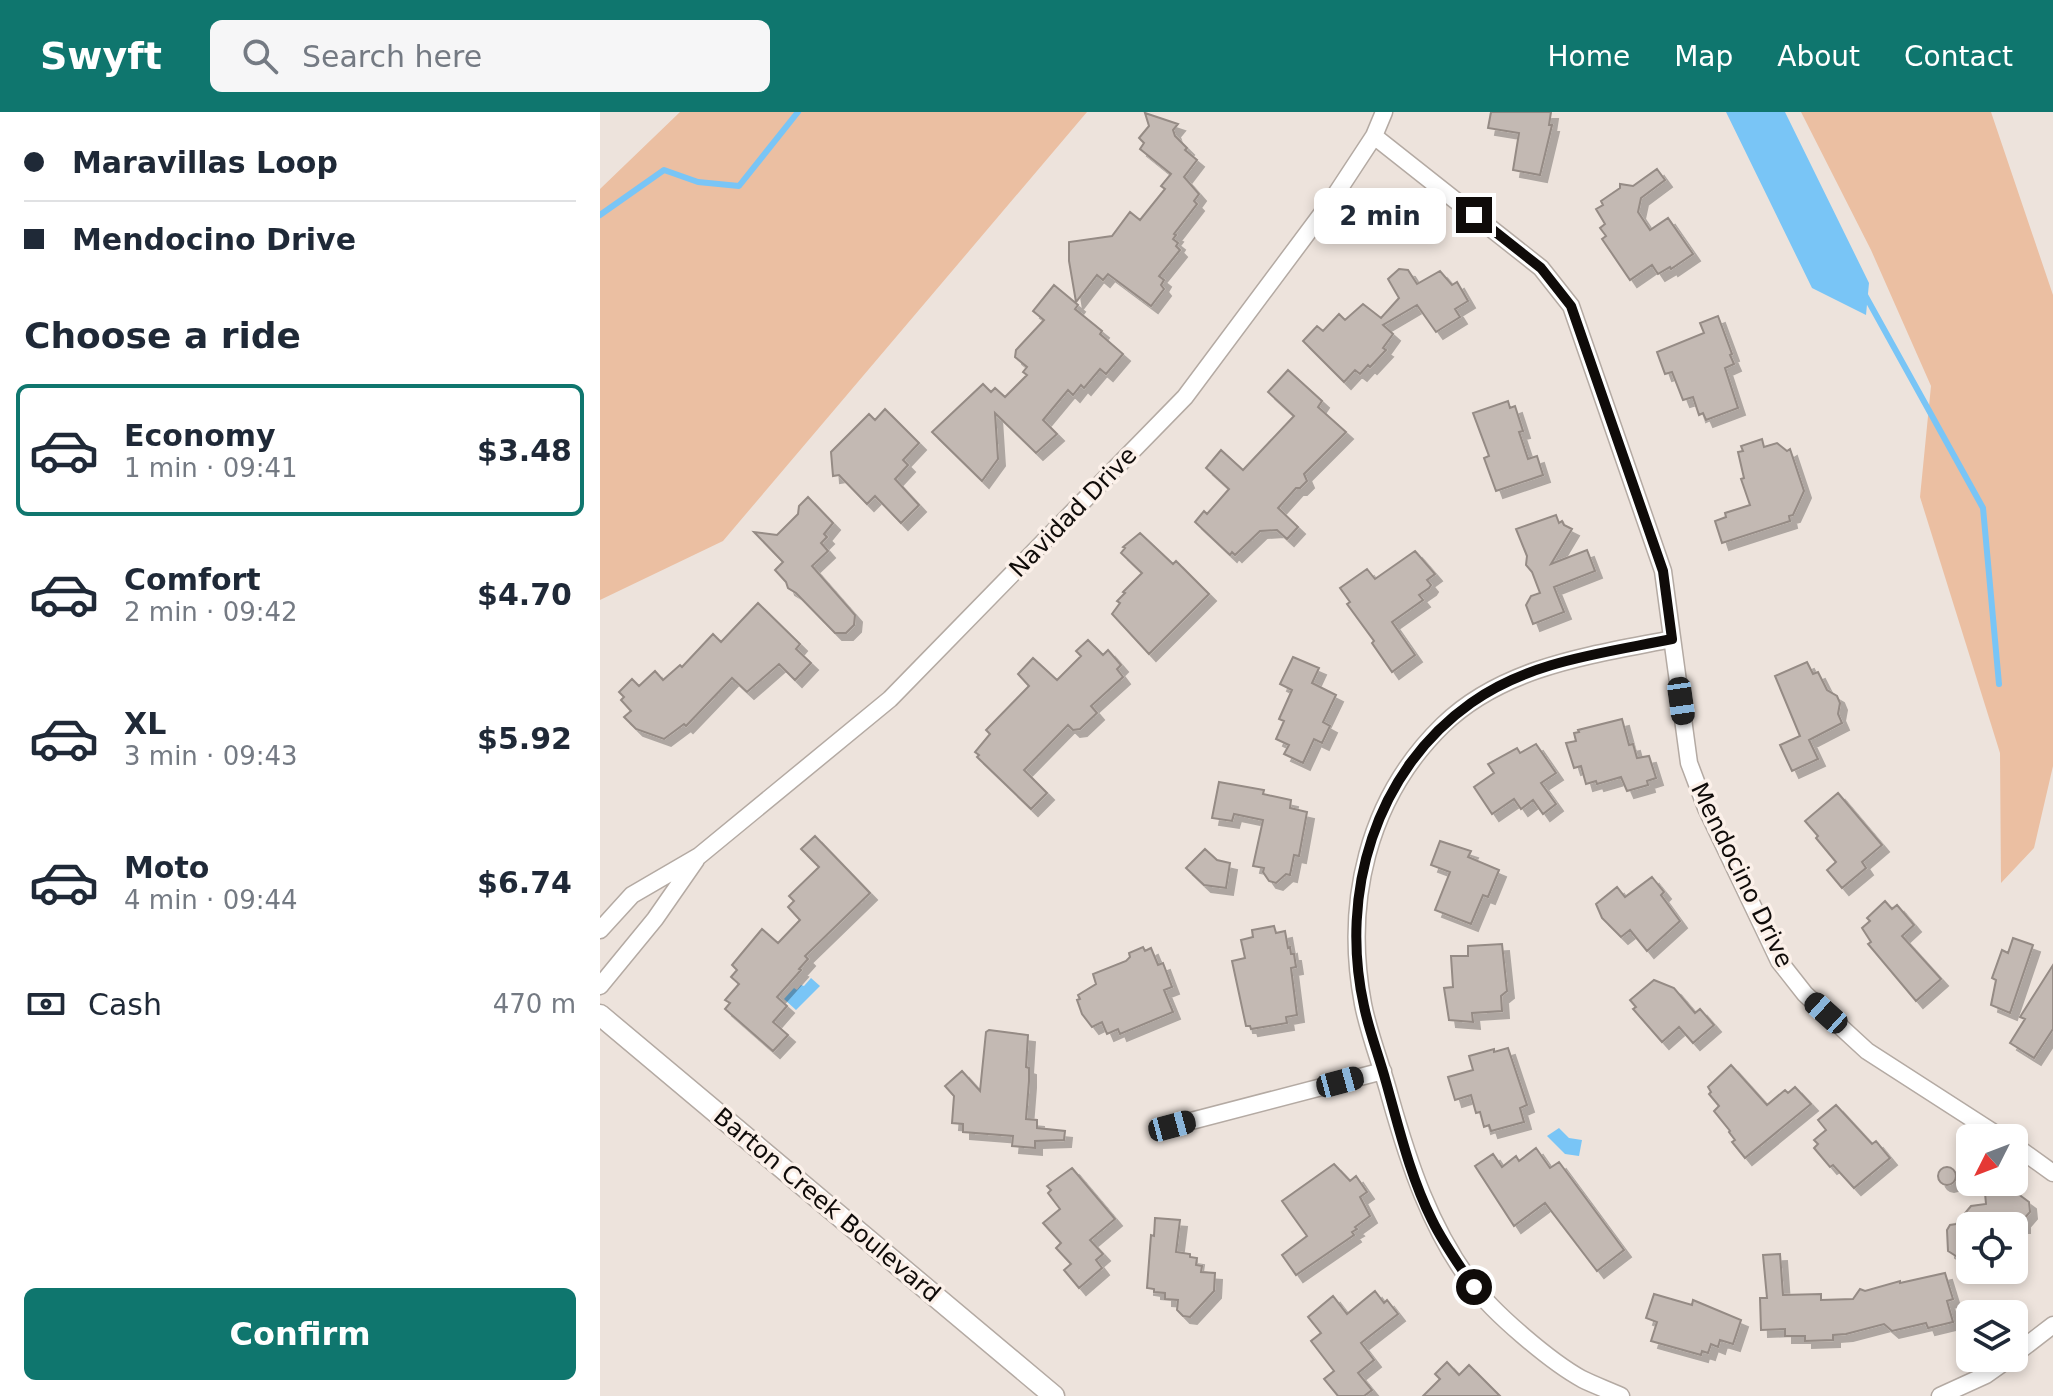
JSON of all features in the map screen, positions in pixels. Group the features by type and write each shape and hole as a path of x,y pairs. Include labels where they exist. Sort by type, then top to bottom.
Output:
{"street":[{"name":"Navidad Drive","path":"600,930 632,895 699,856 890,699 1185,397 1332,200 1374,136 1384,112"},
{"name":"Mendocino Drive","path":"1374,136 1541,268 1571,306 1663,571 1689,763 1706,808 1779,961 1805,994 1867,1051 1980,1124"},
{"path":"1621,1396 1581,1378 1530,1340 1474,1287 1432,1221 1417,1184 1363,1005 1355,924 1359,886 1390,792 1443,725 1472,702 1517,677 1573,658 1672,639"},
{"name":"Navidad Drive","path":"600,986 655,919 699,856"},
{"name":"Barton Creek Boulevard","path":"600,1015 1054,1396"},
{"path":"1172,1126 1383,1071"},
{"path":"2028,1155 2053,1173"},
{"path":"2028,1344 2053,1325"},
{"path":"1940,1396 1990,1372"}],"shaded area":[{"path":"680,112 1087,112 723,541 600,600 600,189"},
{"path":"1801,112 1991,112 2053,295 2053,766 2034,848 2001,883 2000,753 1920,497 1931,386 1871,250"}],"water":[{"path":"1726,112 1785,112 1869,283 1866,315 1812,288"},
{"path":"811,978 820,986 796,1010 784,999 794,988 797,990 804,986"},
{"path":"1559,1128 1569,1138 1582,1140 1579,1156 1565,1154 1547,1136"}],"building":[{"path":"1491,112 1551,112 1549,125 1552,125 1540,175 1513,170 1519,133 1488,128"},
{"path":"1145,113 1178,124 1173,130 1175,136 1197,160 1184,177 1199,194 1194,201 1197,204 1174,234 1173,239 1180,250 1159,276 1164,280 1161,285 1164,289 1151,306 1108,274 1103,280 1097,275 1076,302 1069,242 1112,236 1130,212 1140,220 1165,189 1161,186 1171,174 1140,149 1144,143 1139,138 1149,126"},
{"path":"1657,169 1665,180 1641,198 1638,212 1650,230 1668,218 1693,254 1658,274 1652,265 1630,280 1602,239 1606,236 1600,228 1605,224 1596,209 1603,205 1601,201 1620,188 1620,184 1633,186"},
{"path":"1399,269 1408,270 1417,284 1440,271 1452,285 1457,282 1468,301 1455,309 1460,317 1436,332 1417,305 1383,325 1393,334 1383,348 1386,350 1370,367 1368,365 1360,374 1355,370 1344,382 1303,341 1317,326 1323,331 1339,314 1345,320 1363,304 1381,318 1399,298 1388,279"},
{"path":"1054,285 1078,305 1075,309 1102,331 1100,334 1123,354 1106,374 1100,369 1084,388 1081,385 1073,395 1068,390 1043,420 1057,434 1036,453 995,413 998,459 982,481 932,432 983,384 991,392 995,388 1005,397 1027,375 1023,372 1027,367 1015,357 1016,350 1044,320 1033,311"},
{"path":"1718,316 1732,354 1734,364 1725,368 1738,408 1706,420 1703,413 1699,415 1693,397 1683,400 1672,372 1665,374 1657,352 1704,333 1700,323"},
{"path":"1288,370 1322,401 1318,407 1346,432 1304,474 1307,481 1278,508 1298,527 1287,539 1277,530 1260,531 1235,555 1232,552 1230,555 1195,522 1204,511 1207,514 1229,489 1206,468 1221,450 1243,470 1294,416 1268,392"},
{"path":"1508,401 1510,408 1515,406 1528,459 1537,456 1543,475 1496,491 1484,458 1489,456 1473,413"},
{"path":"885,409 919,443 903,460 908,465 895,479 919,505 901,523 875,496 867,504 839,475 833,476 831,452 869,414 875,420"},
{"path":"1762,439 1764,447 1777,443 1787,451 1790,449 1804,491 1793,515 1789,516 1790,521 1722,543 1715,521 1726,517 1725,513 1750,505 1741,479 1744,478 1738,452 1743,451 1741,446"},
{"path":"808,497 833,523 821,543 828,551 812,566 855,615 854,625 846,633 835,633 788,588 775,570 783,562 754,532 777,535 798,514 799,506"},
{"path":"1556,515 1559,523 1562,521 1572,529 1551,564 1587,550 1595,571 1554,587 1564,612 1533,624 1526,605 1531,596 1540,593 1526,565 1527,556 1516,529"},
{"path":"1140,533 1173,564 1176,561 1209,594 1149,654 1112,614 1123,592 1142,573 1121,553 1123,547"},
{"path":"1415,551 1435,574 1427,580 1431,585 1429,588 1419,595 1423,600 1392,622 1415,655 1392,672 1347,604 1350,602 1340,588 1367,569 1375,579"},
{"path":"758,603 800,644 796,649 811,663 795,680 779,664 747,692 732,678 686,726 684,724 664,739 636,729 624,717 631,711 621,700 624,697 619,692 632,679 639,686 655,671 663,680 680,665 682,667 713,634 721,642"},
{"path":"1088,640 1103,655 1108,650 1121,665 1117,669 1123,677 1091,706 1097,713 1080,729 1073,730 1068,725 1024,770 1047,793 1031,809 975,752 990,734 986,730 1029,686 1018,674 1033,658 1057,680 1081,656 1076,651"},
{"path":"1293,657 1319,668 1312,683 1336,695 1323,722 1330,726 1322,743 1314,739 1303,763 1284,754 1289,745 1276,739 1284,721 1279,719 1292,690 1280,684"},
{"path":"1807,662 1813,674 1818,672 1827,690 1837,696 1842,723 1809,740 1818,759 1792,771 1780,745 1800,736 1775,676"},
{"path":"1622,719 1629,745 1633,744 1637,758 1649,756 1656,778 1647,781 1648,785 1627,791 1621,777 1586,784 1581,766 1574,768 1566,743 1576,741 1574,733 1578,730"},
{"path":"1536,744 1556,773 1541,783 1556,804 1543,814 1533,800 1521,809 1514,799 1492,814 1474,787 1494,773 1488,764 1517,748 1520,753"},
{"path":"1219,782 1264,790 1263,794 1291,800 1290,808 1307,812 1299,856 1294,855 1290,875 1286,874 1276,883 1269,881 1264,868 1253,866 1263,820 1234,814 1232,821 1212,818"},
{"path":"1838,793 1882,845 1862,862 1866,868 1842,888 1827,870 1836,862 1805,821"},
{"path":"815,836 870,893 805,956 808,959 801,970 777,997 787,1006 773,1022 788,1035 773,1051 725,1009 730,1003 725,1000 739,984 731,977 737,970 732,965 762,929 778,943 800,920 788,907 794,901 789,896 819,867 801,849"},
{"path":"1440,841 1471,851 1468,857 1499,870 1488,897 1483,895 1471,924 1435,910 1450,872 1431,865"},
{"path":"1205,849 1217,860 1230,863 1226,888 1204,885 1186,868"},
{"path":"1652,877 1680,921 1647,951 1630,930 1621,937 1602,918 1596,904 1617,887 1625,897"},
{"path":"1885,901 1892,909 1897,905 1914,925 1902,936 1941,979 1916,1001 1868,944 1871,942 1862,928 1870,921 1867,918"},
{"path":"1274,926 1276,933 1285,931 1288,948 1294,954 1296,967 1291,968 1297,1015 1286,1017 1287,1023 1251,1029 1246,1026 1232,961 1245,958 1241,940 1253,937 1252,930"},
{"path":"2013,938 2033,945 2010,1013 1991,1005 1996,980 1992,978 2002,950 2008,953"},
{"path":"1502,944 1507,991 1501,996 1502,1011 1472,1013 1473,1022 1449,1020 1444,988 1453,987 1451,956 1468,956 1468,946"},
{"path":"1143,947 1145,951 1151,948 1158,965 1163,963 1172,987 1164,990 1173,1012 1120,1034 1118,1029 1107,1034 1102,1022 1092,1027 1082,1014 1078,995 1096,984 1093,974 1126,961 1129,953"},
{"path":"2053,965 2053,1029 2034,1058 2010,1043 2025,1019 2020,1017"},
{"path":"1654,980 1674,988 1695,1013 1700,1009 1714,1025 1693,1043 1679,1027 1662,1042 1633,1009 1636,1007 1630,1000"},
{"path":"986,1032 1028,1035 1026,1119 1037,1120 1037,1128 1065,1131 1064,1140 1035,1141 1035,1148 1012,1146 1013,1136 963,1132 963,1124 952,1123 954,1096 945,1086 962,1071 980,1091"},
{"path":"1508,1048 1527,1105 1520,1108 1524,1122 1491,1131 1489,1125 1484,1127 1480,1112 1476,1113 1471,1095 1455,1100 1448,1077 1473,1070 1469,1056"},
{"path":"1731,1065 1767,1105 1785,1090 1788,1093 1795,1087 1811,1104 1745,1158 1714,1111 1719,1106 1709,1094 1708,1087"},
{"path":"1836,1105 1872,1144 1876,1141 1890,1158 1854,1188 1814,1148 1818,1144 1814,1140 1826,1130 1818,1120"},
{"path":"1536,1148 1550,1168 1559,1162 1624,1250 1597,1271 1545,1203 1514,1226 1475,1166 1493,1154 1502,1167 1516,1156 1519,1161"},
{"path":"1334,1164 1350,1181 1356,1176 1367,1192 1360,1197 1370,1216 1355,1227 1354,1235 1296,1275 1282,1255 1307,1236 1282,1201"},
{"path":"1943,1167 1951,1167 1956,1172 1956,1180 1951,1185 1943,1185 1938,1180 1938,1172"},
{"path":"1072,1168 1115,1219 1090,1240 1103,1254 1096,1260 1102,1268 1079,1288 1064,1270 1071,1264 1056,1248 1061,1243 1043,1223 1060,1209 1048,1193 1051,1190 1047,1186"},
{"path":"1985,1196 2021,1196 2029,1202 2030,1212 1966,1212 1971,1206 1986,1204"},
{"path":"1155,1218 1180,1220 1176,1252 1197,1258 1196,1265 1202,1266 1201,1272 1215,1273 1214,1291 1190,1317 1183,1316 1177,1310 1178,1300 1165,1299 1165,1293 1147,1288"},
{"path":"1956,1224 1956,1256 1948,1251 1947,1230 1950,1225"},
{"path":"1780,1254 1783,1295 1821,1294 1821,1300 1853,1299 1860,1289 1865,1291 1945,1273 1953,1299 1947,1301 1953,1322 1928,1328 1926,1323 1892,1331 1884,1324 1833,1335 1833,1340 1805,1341 1805,1336 1785,1336 1785,1329 1761,1330 1760,1298 1767,1298 1763,1255"},
{"path":"1375,1291 1398,1314 1361,1343 1374,1360 1358,1373 1372,1390 1364,1396 1338,1396 1324,1379 1334,1371 1311,1341 1321,1333 1308,1317 1333,1296 1347,1314"},
{"path":"1654,1294 1692,1305 1693,1300 1741,1320 1733,1344 1720,1340 1718,1347 1711,1344 1708,1353 1702,1351 1701,1355 1651,1341 1657,1322 1646,1318"},
{"path":"1447,1362 1459,1375 1469,1365 1500,1396 1423,1396 1440,1379 1435,1374"}],"waterway":[{"path":"600,215 664,170 698,182 739,186 798,112"},
{"path":"1865,295 1983,508 1999,684"}],"route":[{"path":"1474,215 1541,268 1571,306 1663,571 1672,639 1573,658 1517,677 1472,702 1443,725 1413,759 1390,792 1370,845 1359,886 1355,924 1363,1005 1417,1184 1432,1221 1474,1287"}]}
